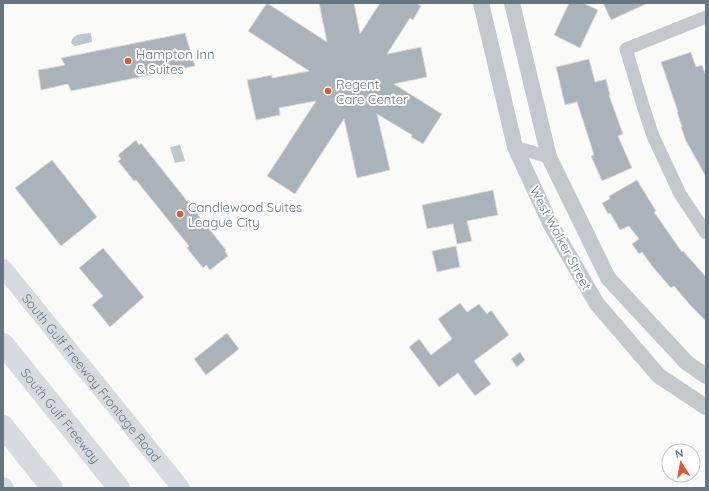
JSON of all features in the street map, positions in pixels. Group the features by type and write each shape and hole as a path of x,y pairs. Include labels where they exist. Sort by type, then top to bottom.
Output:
{"highway":[{"name":"South Gulf Freeway","path":"3,344 119,488"},
{"path":"3,426 52,488"}],"main road":[{"name":"South Gulf Freeway Frontage Road","path":"3,268 180,488"}],"street":[{"name":"West Walker Street","path":"481,3 515,147 550,223 597,304 660,376 706,407"},
{"name":"West Walker Street","path":"512,3 549,157 608,278 687,363 706,376"},
{"path":"706,17 626,49 653,136 680,194 706,233"},
{"path":"515,147 549,157"}],"shaded area":[{"path":"91,33 92,42 75,46 71,43 76,36"},
{"path":"180,145 185,161 175,163 170,147"}],"building":[{"name":"Regent Care Center","path":"267,3 327,42 319,3 354,3 360,34 380,3 416,3 421,6 413,20 410,18 387,54 421,47 427,77 394,84 442,114 423,144 411,137 412,135 377,114 390,170 357,178 344,119 295,194 267,176 316,101 279,108 280,115 256,120 247,80 272,75 272,78 309,71 248,31"},
{"path":"569,3 583,3 598,10 580,48 554,35"},
{"path":"603,3 648,3 611,20"},
{"name":"Hampton Inn & Suites","path":"185,33 195,66 71,91 68,84 41,90 38,70 65,65 61,58"},
{"path":"691,52 696,67 702,65 706,76 706,177 686,141 661,62"},
{"path":"589,59 595,82 606,79 609,95 623,134 618,136 632,168 602,181 591,156 594,155 577,102 565,105 556,67"},
{"name":"Candlewood Suites League City","path":"136,140 139,145 141,143 226,250 225,251 228,256 210,270 206,265 203,268 187,248 189,246 136,180 134,181 118,161 121,159 118,155"},
{"path":"52,160 97,217 61,246 15,188"},
{"path":"637,180 656,211 654,212 682,252 683,251 706,277 706,321 674,286 671,288 642,252 639,254 632,244 639,239 629,226 620,230 602,203 610,199 609,196"},
{"path":"493,190 498,215 467,221 472,241 457,244 453,224 427,229 422,205"},
{"path":"456,246 460,267 437,272 432,251"},
{"path":"103,248 144,297 110,327 92,305 103,296 79,268"},
{"path":"460,303 467,312 479,304 487,314 491,310 509,335 474,361 491,384 475,396 458,373 439,387 409,347 419,339 431,355 452,339 438,319"},
{"path":"227,333 239,349 206,375 194,359"},
{"path":"520,352 525,360 517,367 511,359"}],"place":[{"name":"Hampton Inn & Suites","path":"128,61"},
{"name":"Regent Care Center","path":"328,91"},
{"name":"Candlewood Suites League City","path":"180,214"}]}
